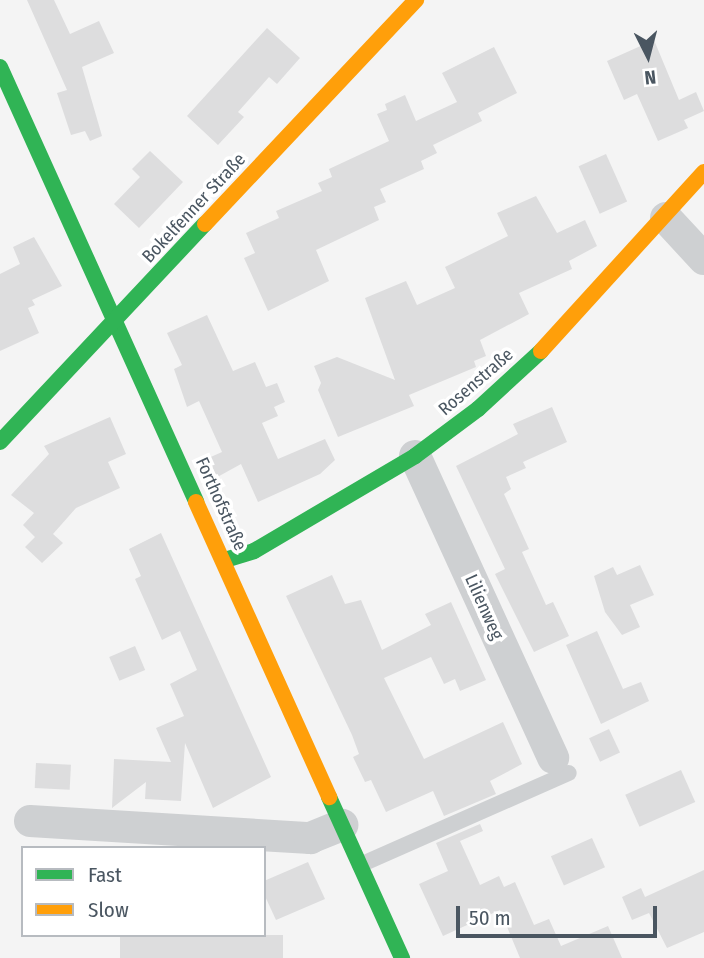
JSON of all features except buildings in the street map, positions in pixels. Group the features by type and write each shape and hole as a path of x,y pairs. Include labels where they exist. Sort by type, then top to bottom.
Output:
{"street":[{"name":"Bokelfenner Straße","path":"0,442 416,0"},
{"name":"Forthofstraße","path":"0,67 117,319 402,958"},
{"name":"Rosenstraße","path":"225,560 254,551 415,456 478,409 566,327 666,218 704,172"},
{"path":"666,218 704,259"},
{"name":"Lilienweg","path":"415,456 561,765"},
{"path":"30,821 310,838 342,825"}],"lane":[{"path":"360,865 561,765"}],"traffic: fast":[{"path":"0,67 196,502"},
{"path":"0,442 205,224"},
{"path":"225,560 254,551 415,456 478,409 541,351"},
{"path":"329,797 402,958"}],"traffic: slow":[{"path":"205,224 416,0"},
{"path":"541,351 704,172"},
{"path":"196,502 329,797"}]}
